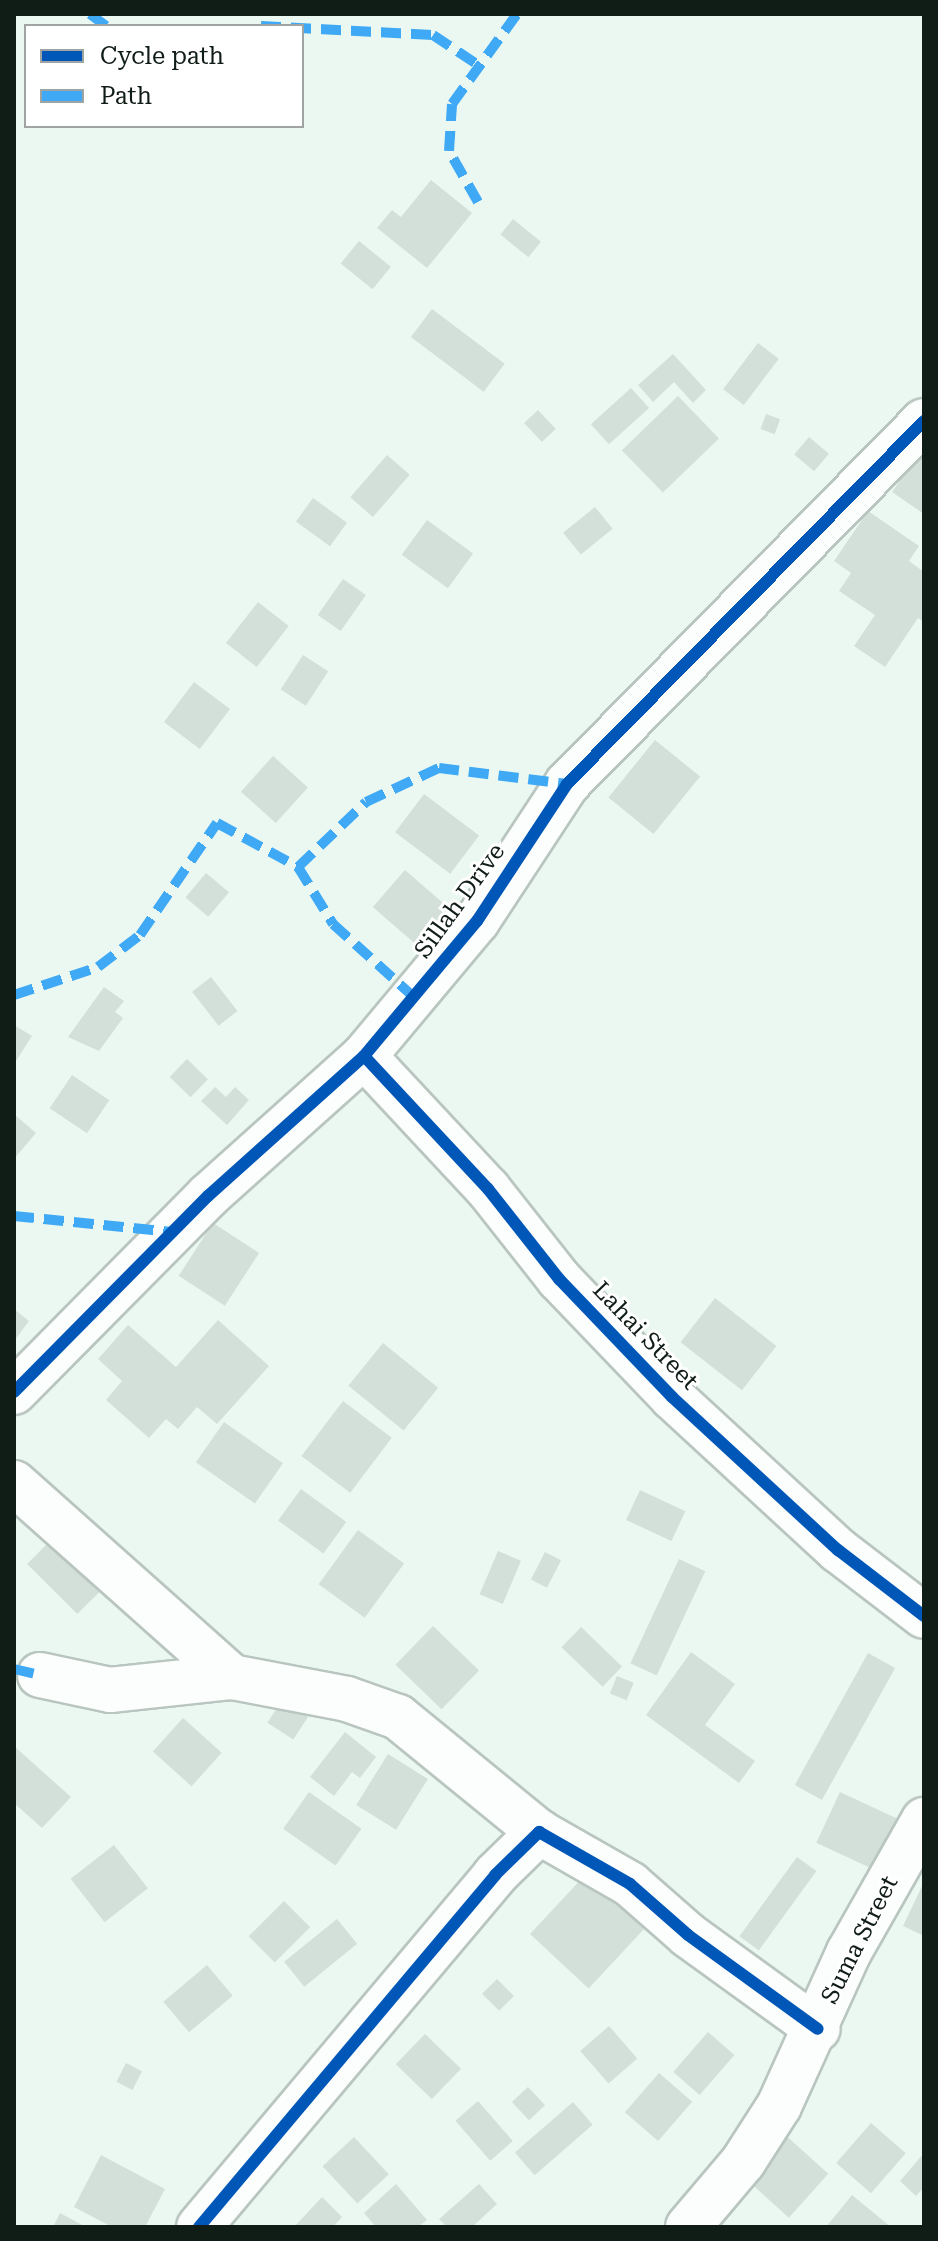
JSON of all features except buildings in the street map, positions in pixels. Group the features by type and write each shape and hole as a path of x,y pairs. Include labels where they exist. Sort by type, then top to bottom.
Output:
{"street":[{"name":"Sillah Drive","path":"14,1392 208,1196 364,1056 477,921 567,784 924,421"},
{"name":"Lahai Street","path":"364,1056 488,1189 559,1279 672,1397 838,1550 924,1616"},
{"path":"14,1483 232,1677"},
{"path":"40,1675 110,1690 232,1677 347,1699 398,1717 539,1832 630,1884 688,1935 818,2029"},
{"name":"Suma Street","path":"688,2227 743,2162 779,2106 818,2029 849,1952 924,1820"},
{"path":"199,2227 495,1875 539,1832"}],"marked path":[{"path":"90,14 103,24"},
{"path":"478,202 449,151 452,104 517,14"},
{"path":"304,28 433,35 478,65"},
{"path":"298,867 366,802 439,768 567,784"},
{"path":"14,995 98,967 140,935 217,823 298,867 333,924 416,999"},
{"path":"14,1216 172,1232"},
{"path":"14,1669 40,1675"}],"cycle path":[{"path":"14,1392 208,1196 364,1056 477,921 567,784 924,421"},
{"path":"364,1056 488,1189 559,1279 672,1397 838,1550 924,1616"},
{"path":"199,2227 495,1875 539,1832 630,1884 688,1935 818,2029"}]}
